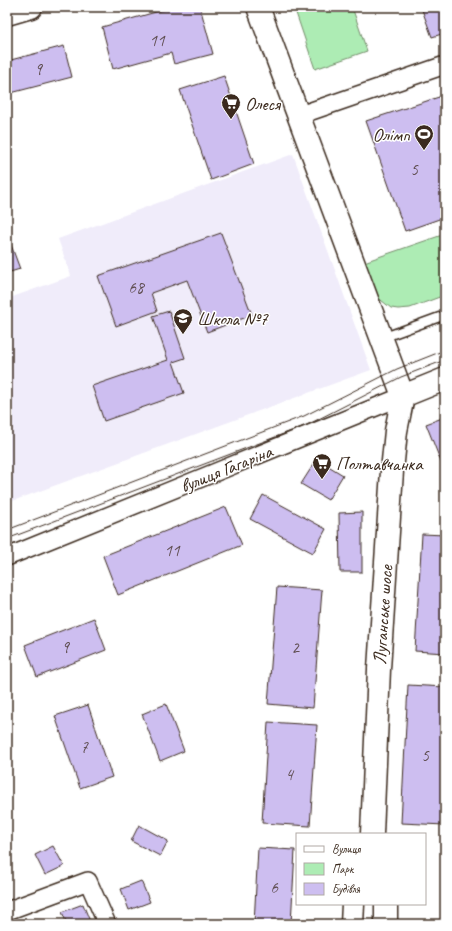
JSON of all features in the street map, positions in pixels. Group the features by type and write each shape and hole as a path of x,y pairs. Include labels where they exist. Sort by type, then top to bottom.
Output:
{"main road":[{"path":"7,14 32,7"},
{"path":"261,10 273,52 403,396"},
{"name":"вулиця Гагаріна","path":"403,396 445,380"},
{"name":"Луганське шосе","path":"372,833 379,669 392,471 396,431 403,396"},
{"path":"352,924 353,905"},
{"path":"386,905 386,924"}],"street":[{"path":"298,116 445,65"},
{"name":"вулиця Гагаріна","path":"7,557 403,396"},
{"path":"7,911 88,881 107,924"}],"lane":[{"path":"381,338 445,315"}],"shaded area":[{"name":"Школа №7","path":"293,154 371,370 7,503 7,299 71,276 58,239"}],"green space":[{"path":"294,7 352,7 367,51 315,69"},
{"path":"445,234 445,295 410,308 398,309 391,308 377,297 364,262"}],"building":[{"path":"174,7 200,7 213,54 174,64 171,53 113,69 102,27"},
{"path":"421,7 445,7 445,33 432,37"},
{"path":"64,46 72,77 7,94 7,61"},
{"path":"224,76 254,164 211,180 180,90"},
{"path":"445,95 445,217 405,231 366,121"},
{"path":"221,233 252,315 207,332 187,280 151,293 157,311 116,326 98,276"},
{"path":"7,234 20,269 7,273"},
{"path":"169,311 185,358 173,362 184,393 104,421 92,386 168,360 153,316"},
{"path":"445,417 445,466 443,467 426,424"},
{"name":"Полтавчанка","path":"317,459 343,475 328,500 301,484"},
{"path":"263,495 326,529 313,553 250,519"},
{"path":"226,507 242,545 118,595 103,556"},
{"path":"362,512 362,572 340,572 339,513"},
{"path":"422,534 445,535 445,653 415,651"},
{"path":"277,587 322,590 313,708 268,704"},
{"path":"94,618 106,650 37,677 25,645"},
{"path":"408,685 445,687 445,825 401,823"},
{"path":"166,704 184,751 160,761 142,714"},
{"path":"88,705 112,777 80,788 55,716"},
{"path":"268,722 317,725 310,826 262,823"},
{"path":"139,825 168,841 160,856 131,841"},
{"path":"53,846 64,866 45,875 35,855"},
{"path":"258,848 295,850 291,924 254,924"},
{"path":"141,881 150,902 129,910 121,889"},
{"path":"83,904 91,924 67,924 62,912"}],"tram line":[{"path":"7,530 304,416 397,369 445,350"},
{"path":"7,539 307,425 401,377 445,360"}],"place":[{"name":"Олеся","path":"231,120"},
{"name":"Олімп","path":"424,151"},
{"name":"Школа №7","path":"183,335"},
{"name":"Полтавчанка","path":"322,480"}]}
